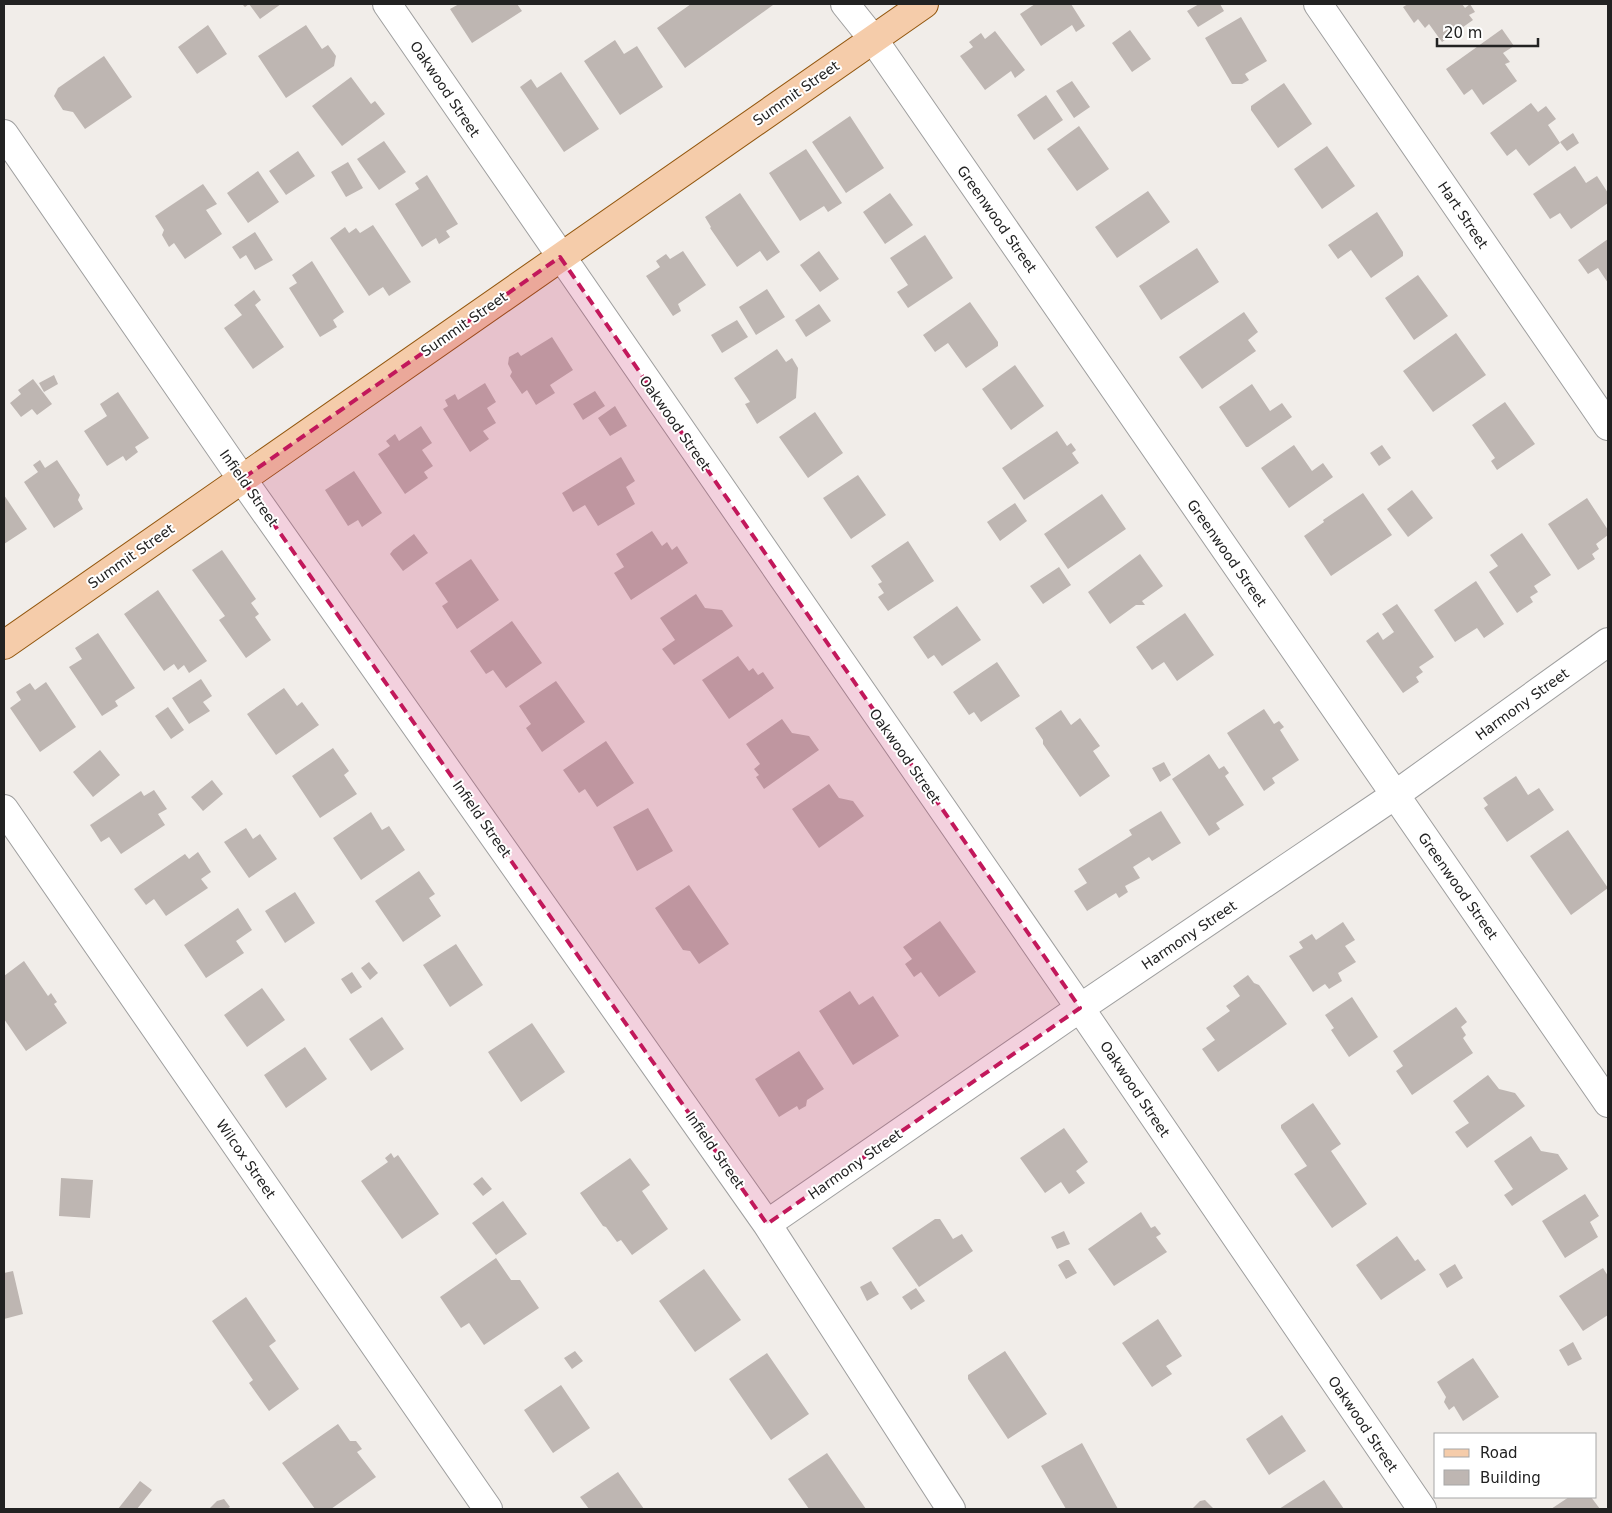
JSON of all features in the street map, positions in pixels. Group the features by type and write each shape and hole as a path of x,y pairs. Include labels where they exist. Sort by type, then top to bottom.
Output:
{"main road":[{"name":"Summit Street","path":"4,645 924,4"}],"street":[{"name":"Oakwood Street","path":"387,4 1080,1008 1422,1509"},
{"name":"Greenwood Street","path":"845,4 873,39 1608,1103"},
{"name":"Hart Street","path":"1318,4 1608,426"},
{"name":"Infield Street","path":"4,134 242,479 767,1224 951,1509"},
{"name":"Harmony Street","path":"767,1224 1080,1008 1395,795 1608,642"},
{"name":"Wilcox Street","path":"4,810 488,1509"}],"highlighted area":[{"path":"560,257 1080,1008 767,1224 242,479"}],"building":[{"path":"249,4 281,4 260,19"},
{"path":"459,4 517,4 522,11 472,43 450,9"},
{"path":"691,4 773,5 685,68 657,28"},
{"path":"1035,4 1071,4 1085,26 1076,32 1072,25 1041,46 1020,14"},
{"path":"1199,4 1220,4 1224,11 1198,27 1187,11"},
{"path":"1408,4 1462,4 1465,8 1470,4 1475,12 1469,15 1473,20 1442,42 1429,24 1425,28 1418,19 1414,23 1403,7"},
{"path":"1241,17 1267,61 1245,74 1249,80 1242,84 1232,84 1205,38"},
{"path":"208,25 227,54 197,74 178,47"},
{"path":"306,25 322,49 328,45 336,56 334,66 286,98 258,56"},
{"path":"1502,29 1514,46 1503,53 1510,62 1505,64 1517,81 1483,105 1472,89 1464,95 1446,69"},
{"path":"1130,30 1151,59 1132,72 1112,43"},
{"path":"995,31 1025,70 1015,78 1011,71 985,90 960,56 973,47 969,42 981,33 985,39"},
{"path":"615,40 624,54 637,46 663,87 620,115 584,61"},
{"path":"104,56 132,97 85,129 73,112 63,110 54,96 58,88"},
{"path":"561,72 599,129 564,152 520,87 531,79 537,88"},
{"path":"351,77 371,104 375,101 385,114 342,146 312,106"},
{"path":"1072,81 1090,107 1074,118 1056,91"},
{"path":"1284,83 1312,124 1278,148 1251,110 1251,106"},
{"path":"1046,95 1063,120 1034,140 1017,115"},
{"path":"1531,103 1538,112 1546,106 1556,119 1548,125 1560,143 1529,166 1516,149 1507,156 1490,133"},
{"path":"850,116 884,168 846,193 812,142"},
{"path":"1079,126 1109,169 1077,191 1047,149"},
{"path":"1573,133 1579,143 1567,151 1560,142"},
{"path":"384,141 406,172 379,190 357,159"},
{"path":"1327,146 1355,186 1322,209 1294,169"},
{"path":"806,149 842,203 828,212 824,206 800,221 769,173"},
{"path":"298,151 315,176 286,195 269,171"},
{"path":"348,162 363,188 346,197 331,172"},
{"path":"1575,166 1586,183 1597,176 1608,193 1608,203 1571,229 1560,213 1550,219 1533,194"},
{"path":"258,171 279,202 248,223 227,193"},
{"path":"427,175 458,224 446,231 450,237 439,244 436,238 422,247 395,204 419,189 415,183"},
{"path":"203,184 217,204 206,210 222,234 185,259 174,243 169,247 162,235 164,230 155,216"},
{"path":"1148,191 1170,222 1117,258 1095,227"},
{"path":"740,193 780,252 767,261 760,251 737,267 710,228 705,217"},
{"path":"890,193 913,225 885,244 863,212"},
{"path":"1377,212 1403,252 1403,256 1371,278 1351,250 1338,259 1328,245"},
{"path":"373,225 411,282 389,296 383,287 369,296 330,238 345,227 349,233 356,228 360,233"},
{"path":"255,232 273,260 255,270 246,255 240,259 232,247"},
{"path":"925,235 953,278 908,308 897,292 908,285 890,258"},
{"path":"1608,239 1608,283 1598,268 1588,274 1578,260"},
{"path":"1197,248 1219,282 1161,320 1139,286"},
{"path":"683,251 706,285 678,304 681,311 673,316 646,276 660,267 656,261 666,254 670,259"},
{"path":"819,251 839,279 820,292 800,265"},
{"path":"312,261 344,312 333,320 337,327 320,337 289,288 297,283 292,275"},
{"path":"1418,275 1448,316 1414,340 1385,298"},
{"path":"767,289 785,317 756,335 739,307"},
{"path":"254,290 261,300 255,305 284,347 253,369 224,328 242,315 234,305"},
{"path":"970,302 998,342 998,346 966,368 948,343 935,352 923,335"},
{"path":"819,304 831,321 806,337 795,320"},
{"path":"1244,312 1258,332 1248,340 1256,351 1202,389 1179,357"},
{"path":"737,320 748,337 722,353 711,335"},
{"path":"1456,333 1486,375 1433,412 1403,371"},
{"path":"552,337 573,370 550,385 555,393 536,405 527,390 522,394 510,376 512,372 508,364 509,357 518,352 521,356"},
{"path":"777,349 786,362 792,358 798,368 796,398 757,424 745,404 750,402 734,378"},
{"path":"1015,365 1044,406 1011,430 982,389"},
{"path":"54,375 58,384 44,392 39,383"},
{"path":"33,379 52,404 37,415 32,409 21,417 10,403 21,394 18,390"},
{"path":"485,383 496,402 487,408 496,423 483,431 489,439 470,452 443,409 448,406 445,400 455,394 458,400"},
{"path":"1252,384 1270,411 1282,403 1292,417 1246,447 1219,407"},
{"path":"595,391 605,406 583,420 573,404"},
{"path":"118,392 149,438 135,447 138,452 126,461 123,456 107,466 84,431 107,416 100,404"},
{"path":"1505,402 1535,444 1497,470 1491,461 1495,458 1472,425"},
{"path":"615,406 627,426 610,436 598,418"},
{"path":"815,412 843,453 808,478 779,437"},
{"path":"421,426 432,443 422,450 433,466 424,472 428,478 405,494 378,454 390,446 386,441 395,434 399,441"},
{"path":"1057,431 1067,446 1071,443 1076,450 1072,453 1079,463 1024,500 1002,468"},
{"path":"1294,445 1312,471 1323,463 1333,477 1289,508 1261,468"},
{"path":"1382,445 1391,458 1379,466 1370,453"},
{"path":"621,457 635,481 626,487 635,504 598,526 585,505 573,512 562,493"},
{"path":"40,460 45,468 57,460 80,495 78,500 83,509 54,528 24,482 38,472 33,465"},
{"path":"354,471 382,513 362,527 358,520 348,526 325,490"},
{"path":"858,475 886,515 851,539 823,498"},
{"path":"1412,490 1433,518 1408,537 1387,509"},
{"path":"1363,493 1392,535 1331,576 1304,536 1324,522 1323,520"},
{"path":"1102,494 1126,529 1068,569 1044,534"},
{"path":"4,495 27,529 4,544"},
{"path":"1587,498 1608,530 1608,535 1596,544 1599,549 1592,554 1595,559 1578,570 1548,524"},
{"path":"1015,503 1027,521 1000,541 987,522"},
{"path":"652,531 662,546 667,542 672,550 677,546 688,563 631,600 614,573 624,567 616,554"},
{"path":"1522,533 1551,575 1534,586 1538,592 1530,597 1533,602 1517,613 1489,572 1498,566 1490,555"},
{"path":"414,534 428,553 403,571 390,554"},
{"path":"908,541 934,581 888,611 878,597 884,593 878,584 882,582 871,566"},
{"path":"222,550 256,599 251,603 259,614 255,617 271,640 246,658 219,620 225,616 192,570"},
{"path":"1140,554 1163,586 1142,601 1145,605 1136,605 1110,624 1088,592"},
{"path":"471,559 499,600 457,629 442,606 448,602 435,583"},
{"path":"1059,567 1071,585 1043,604 1030,586"},
{"path":"1476,581 1504,624 1484,638 1477,628 1455,642 1434,610"},
{"path":"158,590 207,661 189,673 184,665 178,670 174,664 164,671 124,614"},
{"path":"696,594 705,608 722,610 733,626 674,665 662,649 675,640 660,618"},
{"path":"1397,604 1434,657 1419,667 1423,672 1416,677 1419,682 1403,693 1366,641 1378,632 1383,640 1394,632 1382,614"},
{"path":"957,606 981,640 942,666 934,655 928,659 913,637"},
{"path":"1185,613 1214,655 1177,681 1164,662 1152,670 1136,647"},
{"path":"512,621 542,663 506,688 493,670 486,674 470,651"},
{"path":"98,633 135,688 115,701 118,706 102,716 69,667 82,659 75,648"},
{"path":"738,656 749,671 753,668 758,675 763,672 774,688 729,719 702,680"},
{"path":"997,662 1020,696 981,722 974,712 969,715 953,692"},
{"path":"201,679 212,696 203,702 210,711 189,724 172,698"},
{"path":"556,681 585,722 542,752 526,728 531,724 519,706"},
{"path":"46,682 76,727 40,752 10,708 21,700 16,692 30,683 35,690"},
{"path":"284,688 297,706 302,702 319,725 276,755 247,714"},
{"path":"168,707 184,730 171,739 155,716"},
{"path":"1264,709 1274,724 1279,721 1284,727 1280,730 1299,760 1272,778 1275,783 1264,791 1227,733"},
{"path":"1061,710 1071,725 1080,718 1100,746 1093,751 1110,776 1080,797 1043,744 1043,740 1035,728"},
{"path":"782,719 792,733 809,736 819,750 764,789 756,777 759,775 754,769 760,764 746,744"},
{"path":"606,741 634,783 597,807 585,789 579,793 563,770"},
{"path":"333,748 349,771 344,775 357,794 320,818 292,776"},
{"path":"100,750 120,775 93,797 73,772"},
{"path":"1209,754 1219,769 1224,766 1229,773 1225,776 1244,805 1216,823 1220,829 1209,836 1172,779"},
{"path":"1164,762 1171,775 1160,782 1152,768"},
{"path":"1516,776 1528,795 1539,788 1554,810 1507,842 1484,808 1488,805 1483,798"},
{"path":"212,780 223,794 203,811 191,797"},
{"path":"829,784 839,798 853,801 864,816 819,848 792,809"},
{"path":"154,790 167,809 158,814 165,825 121,854 109,837 101,842 90,825 141,791 144,796"},
{"path":"648,808 673,851 637,871 613,827"},
{"path":"1161,811 1181,843 1152,861 1149,857 1133,867 1140,878 1125,886 1128,892 1119,898 1116,893 1087,911 1074,891 1087,883 1078,869 1132,835 1129,830"},
{"path":"371,812 382,830 389,826 405,850 361,880 333,838"},
{"path":"246,828 253,839 260,834 277,859 249,878 224,842"},
{"path":"1568,830 1608,888 1571,915 1530,856"},
{"path":"198,852 211,872 201,879 208,888 166,916 154,899 146,905 134,889 185,854 189,859"},
{"path":"419,871 435,894 429,898 441,916 403,942 375,901"},
{"path":"689,885 729,944 699,964 690,951 683,950 655,908"},
{"path":"295,892 315,923 285,943 265,911"},
{"path":"238,908 252,930 236,941 244,953 206,978 184,945"},
{"path":"940,921 976,972 939,997 921,972 914,977 905,964 912,959 903,947"},
{"path":"1343,922 1355,940 1345,946 1356,962 1338,973 1342,981 1329,989 1325,984 1313,992 1289,956 1303,948 1299,942 1312,934 1316,940"},
{"path":"456,944 483,985 450,1007 423,965"},
{"path":"24,961 48,996 51,993 57,1002 54,1004 67,1023 26,1051 4,1019 4,976"},
{"path":"369,962 378,973 370,980 361,968"},
{"path":"352,972 362,987 351,994 341,979"},
{"path":"1248,975 1254,983 1259,985 1287,1024 1218,1072 1202,1049 1215,1040 1206,1028 1230,1011 1226,1006 1240,996 1233,986"},
{"path":"262,988 285,1020 247,1047 224,1015"},
{"path":"850,991 859,1005 873,996 899,1036 853,1065 819,1011"},
{"path":"1352,997 1378,1037 1349,1057 1331,1030 1334,1028 1325,1015"},
{"path":"1456,1007 1467,1022 1461,1027 1466,1035 1463,1038 1473,1053 1412,1095 1396,1071 1403,1066 1393,1051"},
{"path":"382,1017 404,1049 371,1071 349,1039"},
{"path":"532,1023 565,1072 521,1102 488,1052"},
{"path":"305,1047 327,1079 286,1108 264,1075"},
{"path":"799,1051 824,1089 807,1100 806,1106 799,1110 797,1106 779,1117 755,1079"},
{"path":"1488,1075 1499,1089 1515,1093 1525,1106 1467,1148 1455,1132 1469,1123 1453,1101"},
{"path":"1313,1103 1341,1144 1331,1151 1367,1204 1332,1228 1294,1174 1307,1166 1281,1128 1281,1125"},
{"path":"1064,1128 1088,1162 1076,1171 1085,1183 1069,1194 1061,1182 1045,1193 1020,1158"},
{"path":"1531,1136 1541,1151 1558,1154 1568,1169 1512,1206 1504,1195 1513,1189 1494,1161"},
{"path":"391,1153 394,1158 398,1155 439,1214 402,1239 361,1181 388,1162 385,1158"},
{"path":"630,1158 650,1185 642,1191 668,1229 632,1255 621,1240 617,1242 606,1227 603,1226 580,1193"},
{"path":"482,1177 492,1189 483,1196 473,1184"},
{"path":"61,1178 93,1180 90,1218 59,1216"},
{"path":"1585,1194 1599,1216 1590,1222 1598,1237 1565,1258 1542,1221"},
{"path":"503,1201 527,1234 496,1255 472,1223"},
{"path":"1141,1212 1151,1228 1155,1226 1161,1234 1156,1237 1167,1252 1114,1286 1088,1249"},
{"path":"935,1219 940,1219 953,1239 962,1234 973,1251 919,1287 892,1248"},
{"path":"1064,1231 1070,1244 1057,1249 1051,1237"},
{"path":"1397,1236 1415,1261 1418,1259 1426,1270 1381,1300 1356,1265"},
{"path":"496,1258 511,1280 520,1280 539,1308 484,1345 469,1323 461,1328 440,1297"},
{"path":"1069,1260 1077,1273 1066,1279 1058,1265"},
{"path":"1455,1264 1463,1278 1447,1288 1439,1274"},
{"path":"1603,1268 1608,1276 1608,1315 1583,1331 1559,1296"},
{"path":"704,1269 741,1320 695,1352 659,1301"},
{"path":"13,1271 23,1314 4,1319 4,1273"},
{"path":"871,1281 879,1294 867,1301 860,1287"},
{"path":"916,1288 925,1301 911,1310 902,1297"},
{"path":"246,1297 276,1341 269,1346 299,1389 269,1411 249,1383 253,1380 212,1321"},
{"path":"1158,1319 1182,1356 1166,1366 1172,1374 1152,1387 1122,1343"},
{"path":"1573,1342 1582,1359 1568,1366 1559,1350"},
{"path":"575,1351 583,1361 572,1369 564,1358"},
{"path":"1005,1351 1047,1414 1008,1439 968,1379 968,1375"},
{"path":"767,1353 809,1414 771,1440 729,1379"},
{"path":"1473,1358 1499,1397 1463,1421 1454,1406 1449,1410 1444,1402 1446,1397 1437,1382"},
{"path":"561,1385 590,1428 553,1453 524,1410"},
{"path":"1282,1415 1306,1451 1269,1475 1246,1439"},
{"path":"338,1424 350,1441 356,1441 362,1449 357,1452 376,1477 331,1509 315,1509 282,1463"},
{"path":"1082,1443 1118,1509 1066,1509 1041,1466"},
{"path":"827,1453 866,1509 809,1509 788,1479"},
{"path":"618,1472 644,1509 589,1509 580,1497"},
{"path":"1324,1480 1344,1509 1279,1509"},
{"path":"140,1481 152,1490 137,1509 118,1509"},
{"path":"1568,1498 1592,1498 1600,1509 1551,1509"},
{"path":"224,1499 230,1507 227,1509 209,1509 217,1501"},
{"path":"1205,1500 1214,1509 1192,1509 1200,1501"}]}
